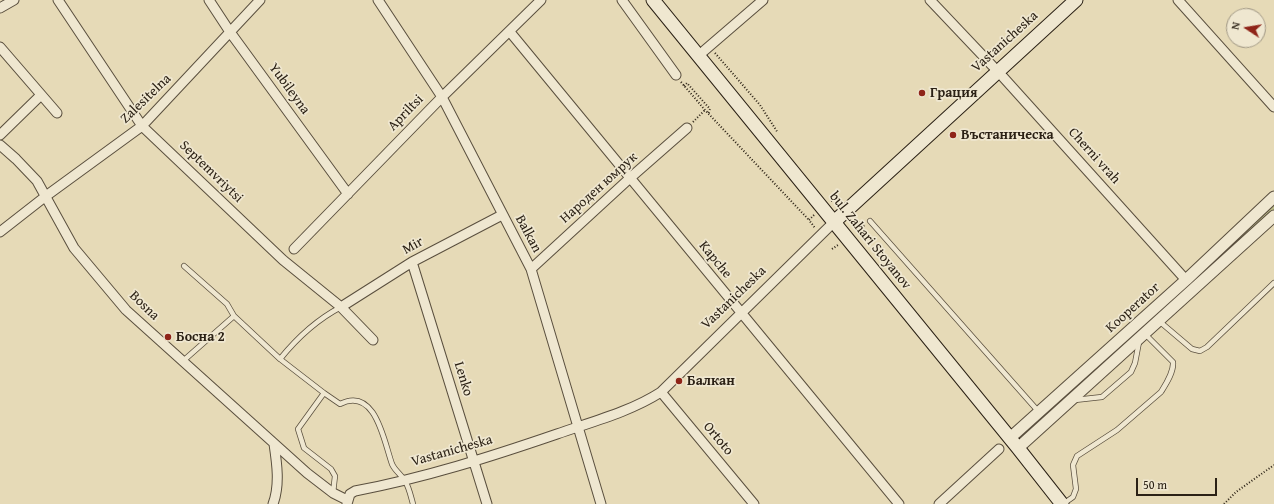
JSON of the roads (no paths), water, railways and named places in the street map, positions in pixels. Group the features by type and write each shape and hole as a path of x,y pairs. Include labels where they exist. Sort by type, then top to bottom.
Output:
{"main road":[{"name":"bul. Zahari Stoyanov","path":"653,0 1062,504"},
{"name":"Vastanicheska","path":"834,222 1076,0"}],"street":[{"path":"0,8 14,0"},
{"name":"Septemvriytsi","path":"58,0 142,126 283,260 341,307 373,340"},
{"name":"Yubileyna","path":"209,0 230,32 348,194"},
{"name":"Zalesitelna","path":"0,232 46,196 142,126 260,0"},
{"name":"Balkan","path":"378,0 442,97 531,269 601,504"},
{"name":"Apriltsi","path":"294,249 442,97 541,0"},
{"path":"622,0 676,75"},
{"path":"698,56 763,0"},
{"name":"Cherni vrah","path":"930,0 997,71 1186,280"},
{"path":"1178,0 1274,107"},
{"name":"Kapche","path":"510,32 899,504"},
{"path":"0,47 57,113"},
{"path":"0,135 41,94"},
{"name":"Народен юмрук","path":"531,269 687,128"},
{"name":"Bosna","path":"0,145 37,181 74,248 126,310 274,444 333,493 347,502"},
{"name":"Kooperator","path":"1014,443 1039,413 1274,198"},
{"name":"Mir","path":"341,307 412,262 502,215"},
{"name":"Kooperator","path":"1014,443 1070,401 1274,216"},
{"name":"Vastanicheska","path":"347,502 355,491 405,481 475,462 647,401 661,392 834,222"},
{"name":"Lenko","path":"412,262 487,504"},
{"name":"Ortoto","path":"661,392 754,504"},
{"path":"273,504 276,498 278,473 274,444"},
{"path":"939,504 999,449"}],"lane":[{"path":"870,221 1039,413"},
{"path":"184,266 227,304 234,316 280,359 324,393 340,404 354,400 364,403 371,410 377,420 393,465 405,481 413,504"},
{"path":"1159,321 1192,349 1200,351 1207,347 1274,283"},
{"path":"280,359 307,330 323,316 341,307"},
{"path":"183,362 234,316"},
{"path":"1062,504 1073,497 1076,489 1073,465 1077,456 1117,430 1161,392 1174,368 1173,362 1142,336 1135,364 1131,372 1102,397 1082,398 1070,401"},
{"path":"324,393 298,430 304,448 331,469 335,476 333,493"}],"place":[{"name":"Грация","path":"922,93"},
{"name":"Въстаническа","path":"953,135"},
{"name":"Босна 2","path":"168,337"},
{"name":"Балкан","path":"679,381"}]}
